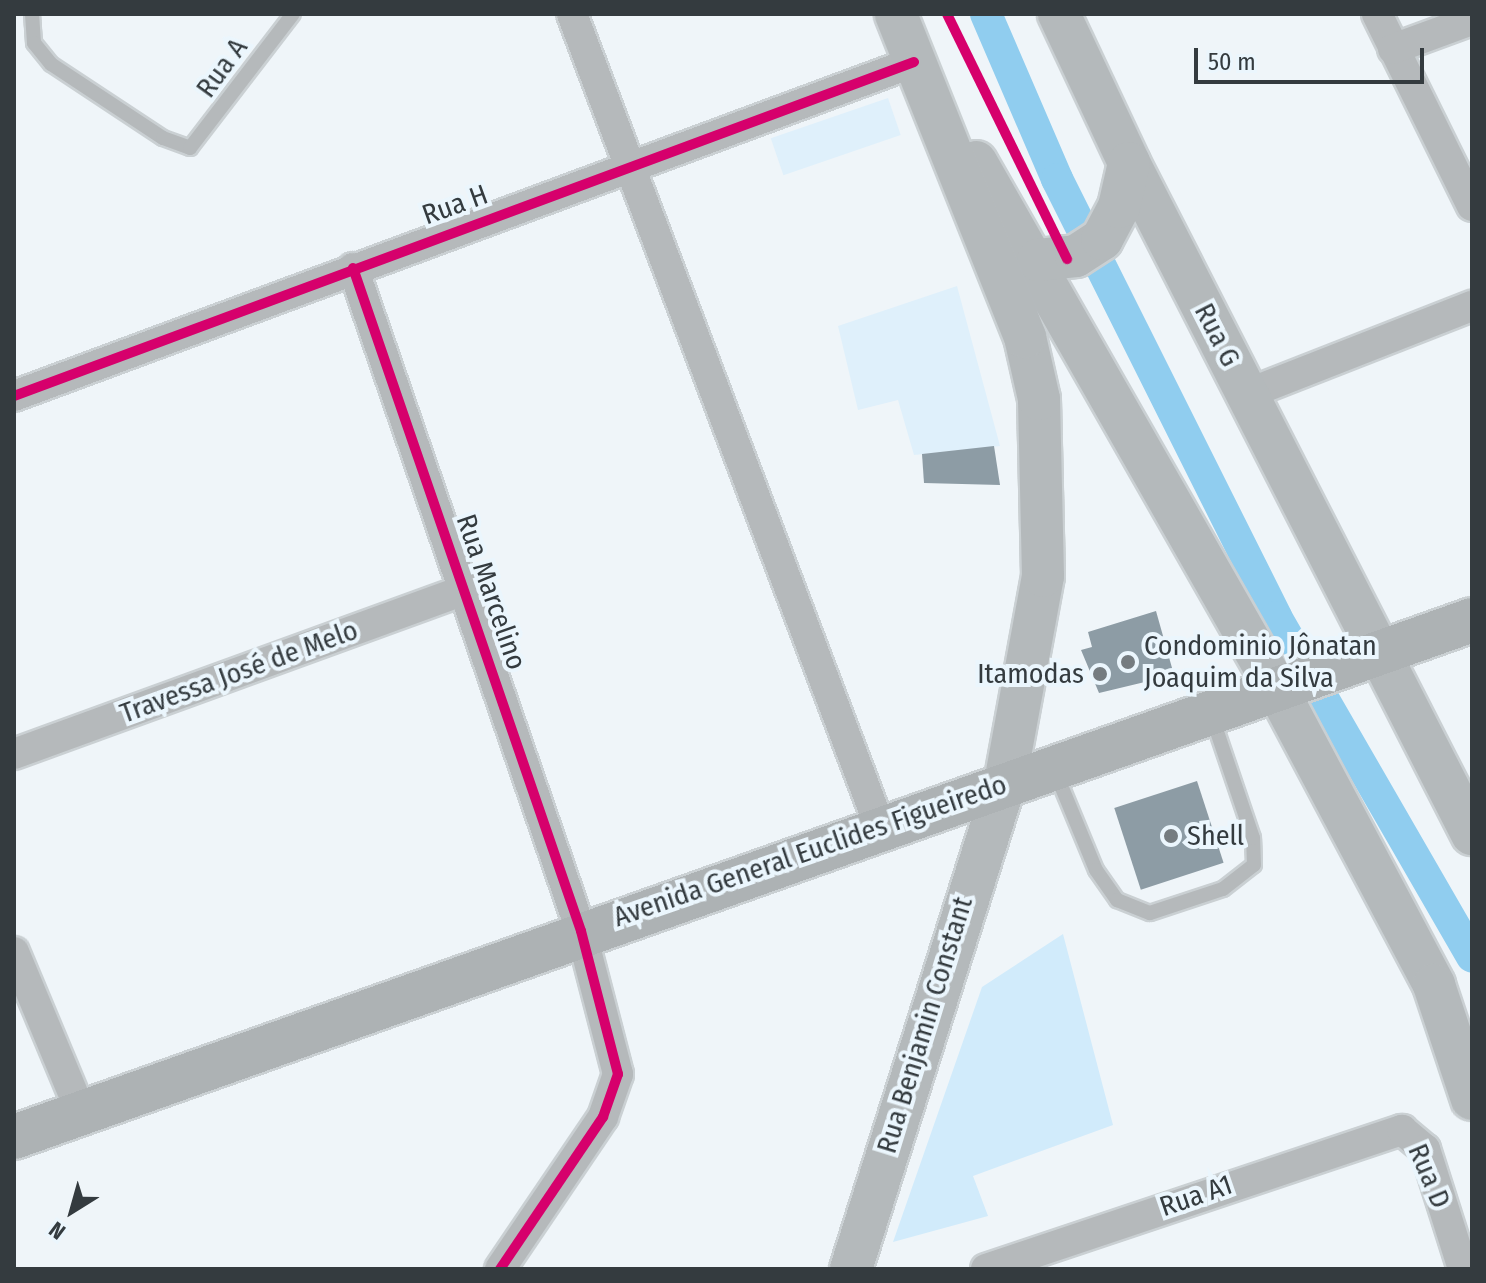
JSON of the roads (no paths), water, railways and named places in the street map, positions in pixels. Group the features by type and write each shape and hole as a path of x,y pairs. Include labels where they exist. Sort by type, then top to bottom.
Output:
{"main road":[{"path":"896,14 914,62 1052,260 1282,690 1434,985 1472,1099"},
{"name":"Rua G","path":"1059,14 1129,163 1472,834"},
{"name":"Rua Benjamin Constant","path":"851,1269 1005,783 1043,576 1039,399 1025,337 914,62"},
{"path":"1052,260 1102,239 1119,207 1129,163"},
{"name":"Avenida General Euclides Figueiredo","path":"14,1137 581,931 1282,690 1472,620"}],"street":[{"path":"572,14 880,827"},
{"path":"1377,14 1472,206"},
{"path":"1393,49 1472,20"},
{"name":"Rua H","path":"14,396 629,165 914,62"},
{"name":"Rua Marcelino","path":"353,268 581,931 618,1074 613,1096 500,1269"},
{"path":"1247,394 1472,306"},
{"name":"Travessa José de Melo","path":"14,754 465,590"},
{"path":"14,952 81,1112"},
{"name":"Rua A1","path":"986,1269 1375,1135 1407,1130"},
{"name":"Rua D","path":"1407,1130 1425,1149 1463,1269"}],"lane":[{"name":"Rua A","path":"31,16 34,43 51,64 163,138 190,148 293,14"},
{"path":"1053,767 1096,870 1117,900 1150,913 1223,889 1254,865 1253,838 1211,713"}],"waterway":[{"path":"986,14 1057,179 1276,617 1472,957"}],"place":[{"name":"Condominio Jônatan Joaquim da Silva","path":"1128,662"},
{"name":"Itamodas","path":"1100,674"},
{"name":"Shell","path":"1171,836"}]}
